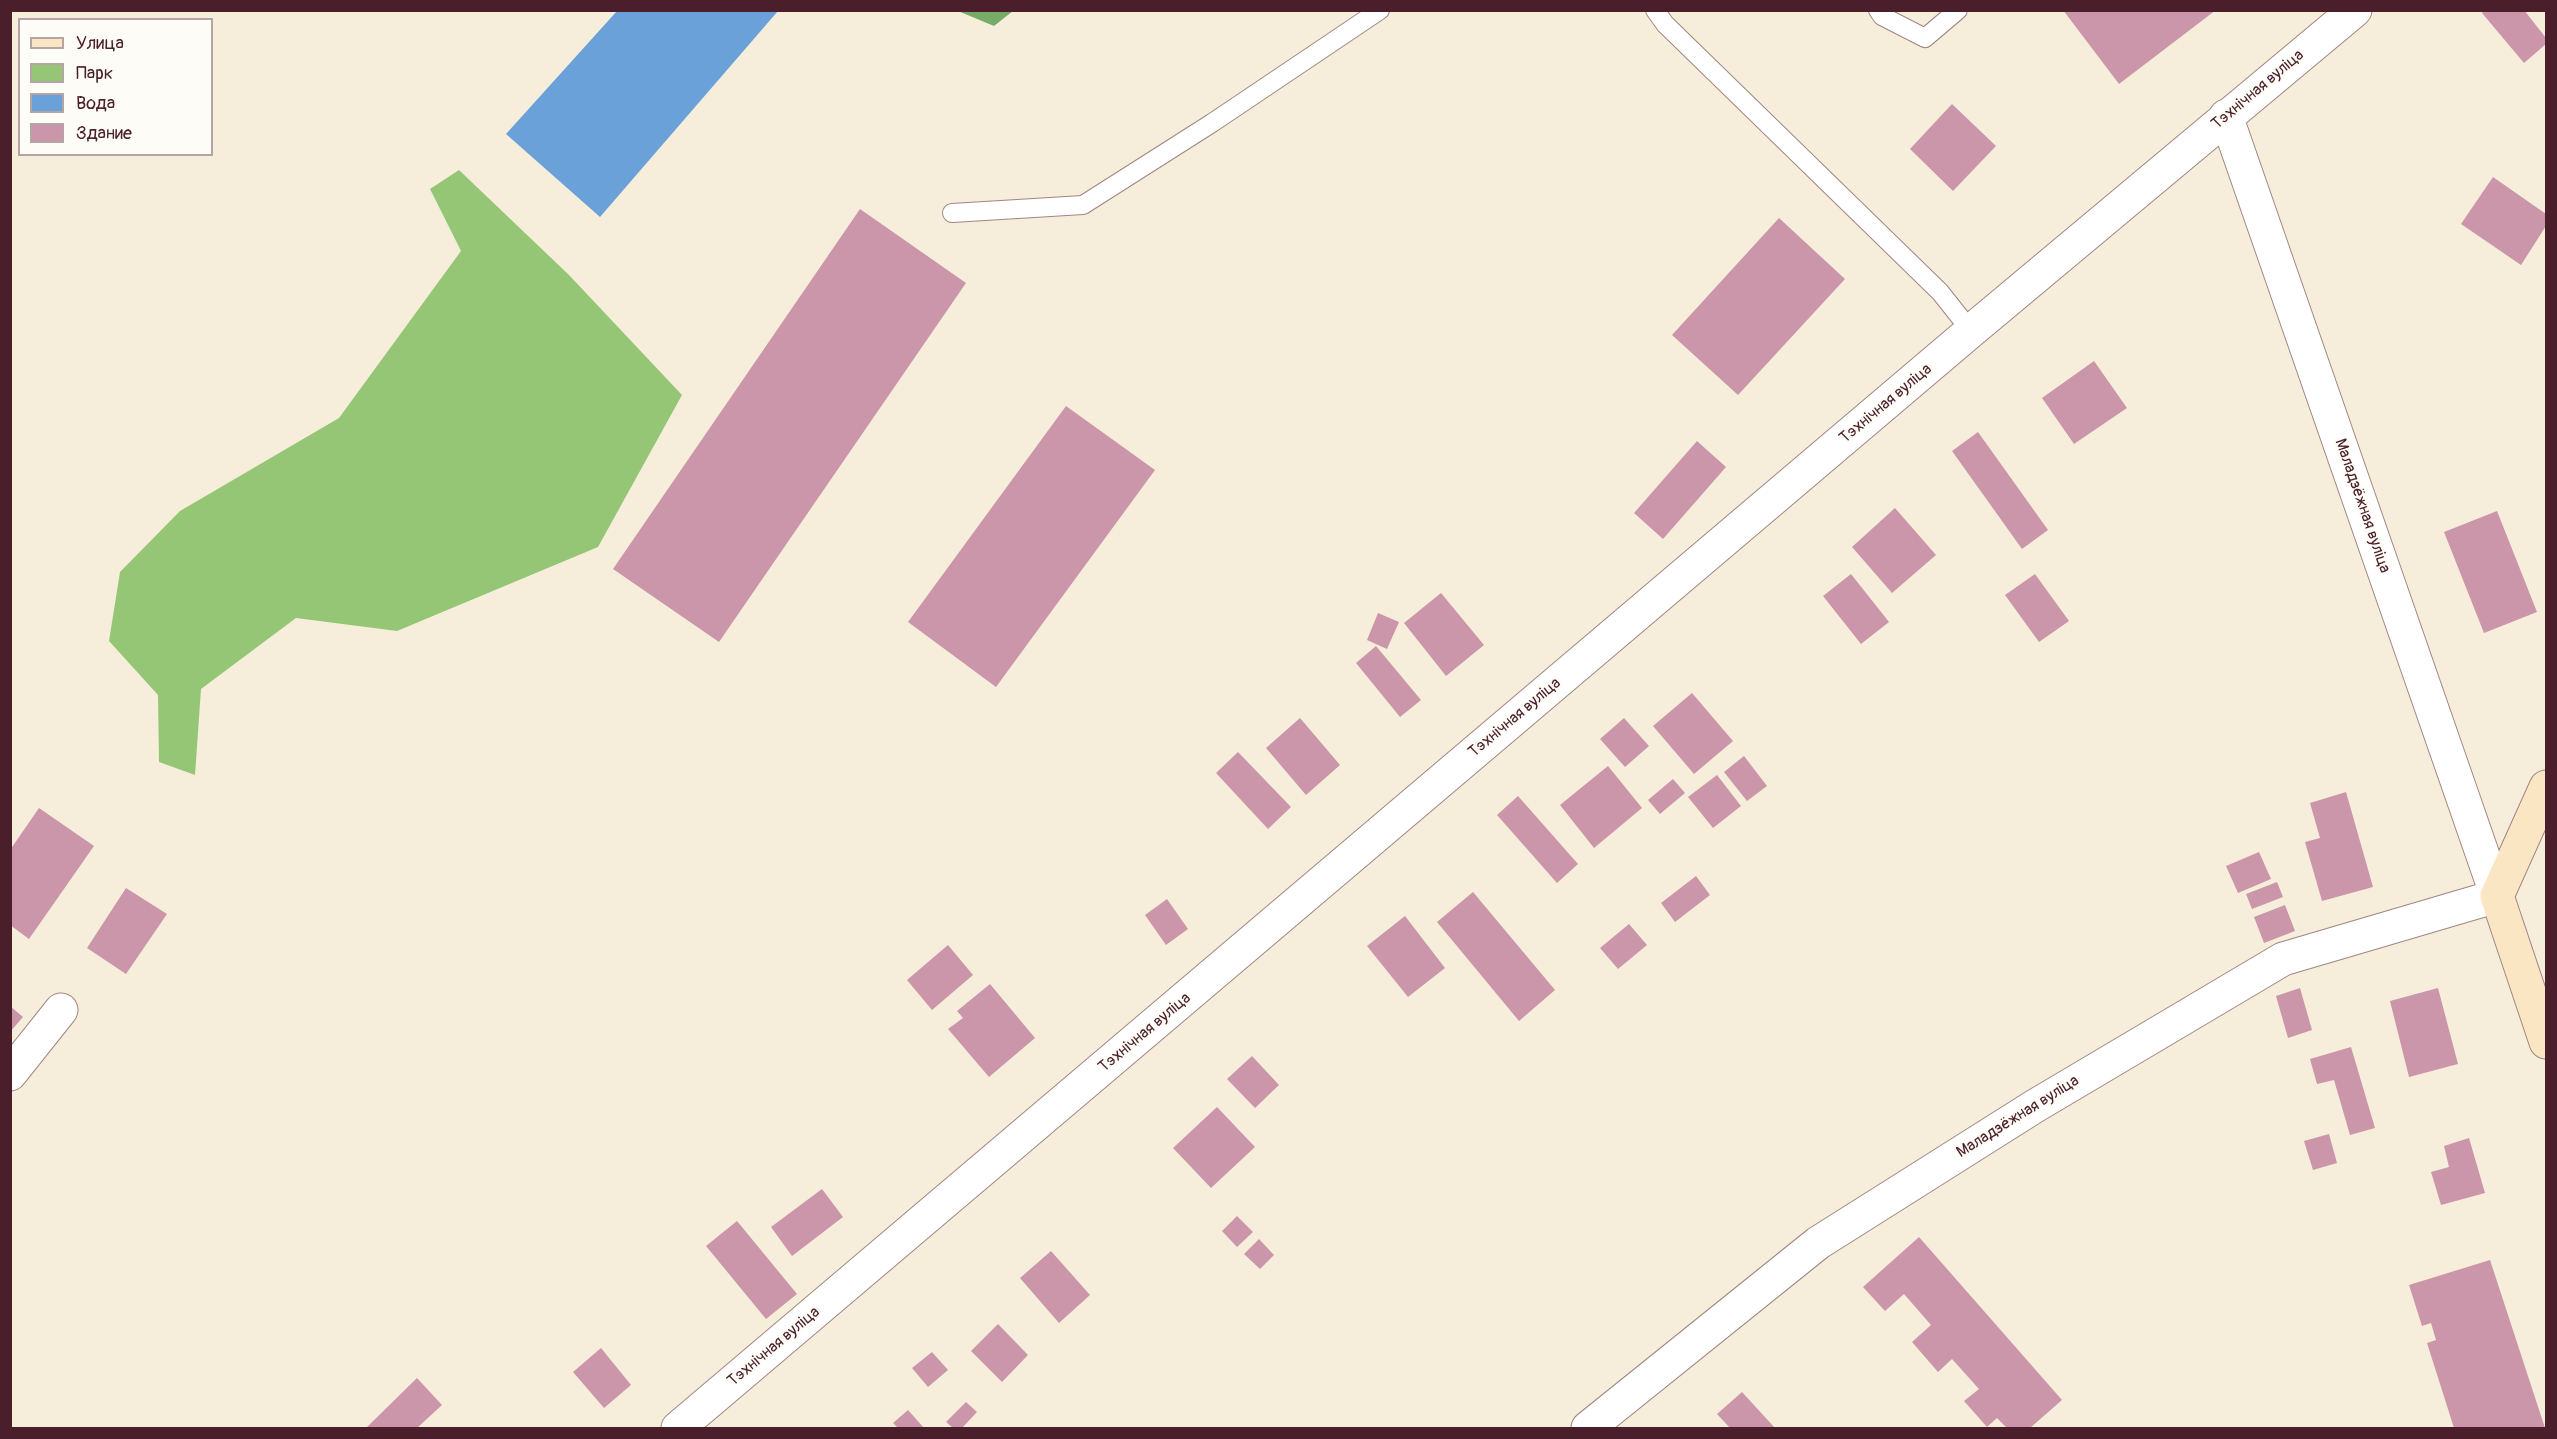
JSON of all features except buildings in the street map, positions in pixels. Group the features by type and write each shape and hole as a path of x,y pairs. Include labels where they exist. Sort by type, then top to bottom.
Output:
{"street":[{"name":"Тэхнічная вуліца","path":"678,1428 1971,331 2355,10"},
{"name":"Маладзёжная вуліца","path":"2226,116 2547,1042"},
{"path":"2497,896 2547,787"},
{"name":"Маладзёжная вуліца","path":"1588,1428 1818,1243 2035,1106 2283,958 2497,896"},
{"path":"10,1074 61,1010"}],"lane":[{"path":"952,213 1083,205 1212,123 1380,10"},
{"path":"1655,10 1665,24 1940,292 1971,331"},
{"path":"1878,10 1882,16 1925,38 1958,10"}],"green space":[{"path":"958,10 1013,11 994,26"},
{"path":"459,170 569,275 682,395 598,547 397,631 296,618 201,689 195,775 159,762 158,695 109,641 120,572 180,511 339,418 461,251 430,189"}],"water":[{"path":"617,11 778,11 600,217 506,134"}]}
